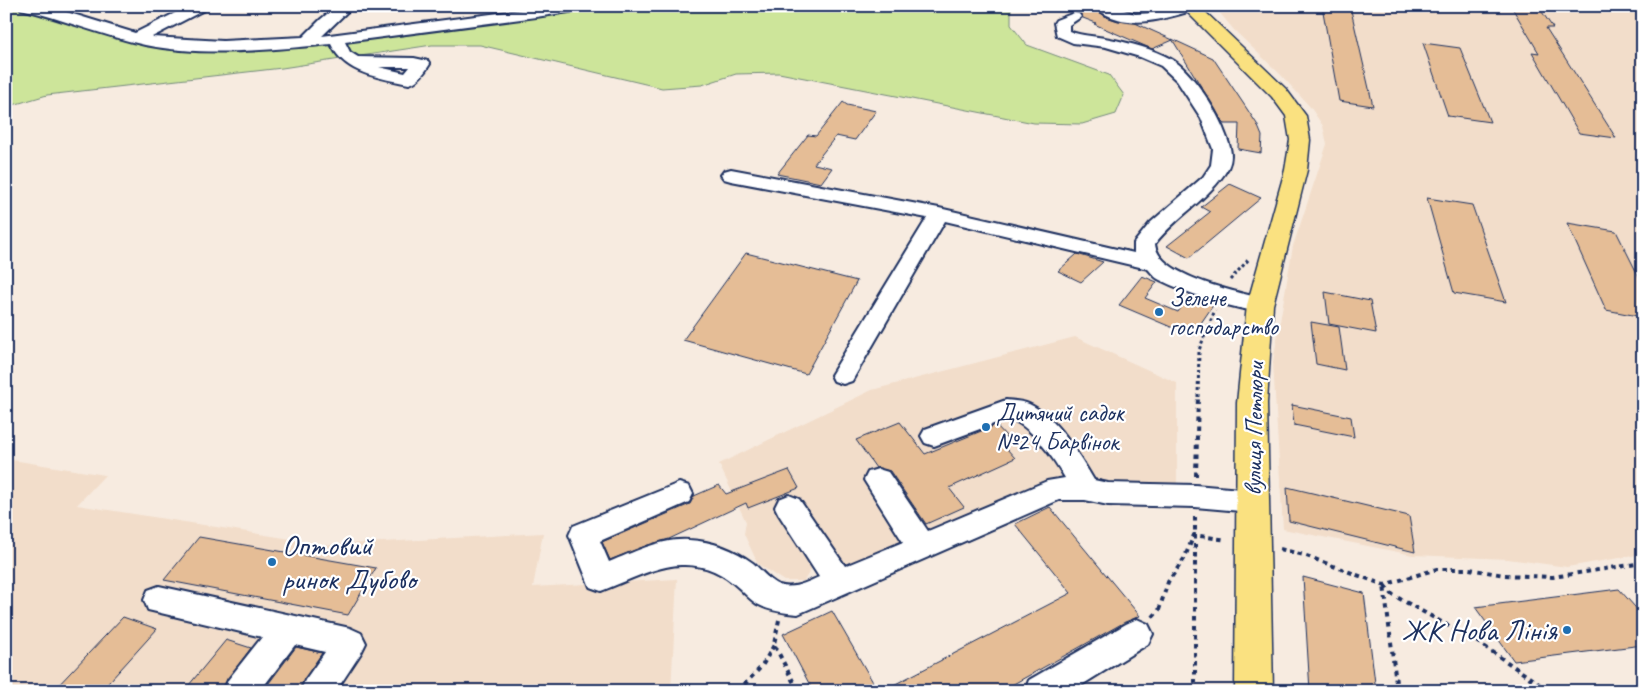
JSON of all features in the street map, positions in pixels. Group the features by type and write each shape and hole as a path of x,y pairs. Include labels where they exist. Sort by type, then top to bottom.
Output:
{"main road":[{"name":"вулиця Петлюри","path":"1189,7 1279,93 1296,116 1300,140 1296,170 1260,306 1252,403 1254,691"}],"street":[{"path":"26,6 48,10 104,29 162,43 201,46 246,46 336,39 533,10 582,6"},
{"path":"139,37 201,6"},
{"path":"308,41 326,22 346,6"},
{"path":"1101,6 1126,17 1133,18 1148,17 1189,7"},
{"path":"1074,17 1061,23 1062,33 1073,38 1108,43 1146,54 1167,63 1183,78 1210,118 1222,149 1220,165 1210,181 1157,227 1144,243 1145,253 1165,274 1221,295 1260,306"},
{"path":"336,39 342,52 349,59"},
{"path":"731,175 939,214 1155,264"},
{"path":"843,375 939,214"},
{"path":"934,436 1006,409 1020,411 1037,422 1071,464 1085,489"},
{"path":"878,480 923,547"},
{"path":"679,494 583,536 601,578 679,551 719,559 734,566 767,596 783,601 798,600 1057,489 1085,489 1108,494 1196,496 1252,500"},
{"path":"789,507 840,583"},
{"path":"159,600 350,643 317,691"},
{"path":"240,691 288,629"},
{"path":"1042,691 1137,634"}],"path":[{"path":"1195,691 1194,535 1199,350 1225,285 1280,225"},
{"path":"1194,535 1304,554 1384,584 1393,594 1481,644 1549,691"},
{"path":"1137,634 1159,610 1168,582 1184,559 1194,535"},
{"path":"1384,584 1437,569 1469,569 1504,575 1553,577 1643,563"},
{"path":"1384,584 1396,691"},
{"path":"738,691 762,666 774,644 783,601"},
{"path":"774,644 798,691"}],"shaded area":[{"path":"1214,6 1643,6 1643,554 1567,567 1508,559 1413,555 1283,529 1273,362 1293,246 1327,144 1323,126 1311,108 1281,75 1234,30"},
{"name":"Дитячий садок №24 Барвінок","path":"1075,337 1177,383 1177,490 1079,481 909,541 846,568 811,559 812,567 804,581 784,581 758,564 744,534 746,522 719,464 872,390"},
{"name":"Оптовий ринок Дубово","path":"6,459 105,475 77,505 329,545 543,533 533,587 677,579 671,691 6,691"}],"green space":[{"path":"6,6 85,6 68,13 50,11 97,32 156,46 197,50 535,17 600,6 1011,6 1011,25 1027,45 1109,75 1124,95 1116,114 1082,124 1034,123 779,73 736,74 702,85 662,88 480,45 432,45 282,68 47,95 6,107"}],"building":[{"path":"1057,6 1092,6 1106,17 1135,23 1173,40 1152,49 1094,24 1096,23 1083,18 1079,12 1071,12"},
{"path":"1322,6 1350,6 1373,106 1339,101"},
{"path":"1511,6 1538,6 1553,28 1546,28 1616,138 1579,133 1532,52 1539,53"},
{"path":"1172,39 1213,58 1257,124 1262,136 1261,153 1238,149 1239,124 1224,124"},
{"path":"1423,43 1460,48 1490,122 1448,116"},
{"path":"843,102 847,105 876,111 855,140 836,136 814,164 832,168 821,183 777,174 808,135 816,136"},
{"path":"1230,184 1261,198 1189,258 1167,246 1210,212 1201,207"},
{"path":"1427,198 1472,205 1506,302 1454,293"},
{"path":"1567,223 1616,231 1643,285 1643,317 1606,310"},
{"path":"746,253 857,281 806,374 683,340"},
{"path":"1077,254 1103,262 1081,282 1058,271"},
{"path":"1142,276 1157,282 1145,298 1178,312 1190,295 1214,304 1192,336 1119,305"},
{"path":"1325,292 1370,301 1376,333 1329,324"},
{"path":"1311,322 1339,327 1345,370 1316,364"},
{"path":"1292,405 1351,417 1354,437 1294,425"},
{"path":"900,422 925,454 996,425 1007,437 999,440 1015,458 949,488 964,507 926,524 890,471 876,468 856,440"},
{"path":"789,470 799,488 748,508 746,503 669,539 610,560 602,542 690,504 694,496 719,485 726,494"},
{"path":"1287,487 1409,516 1415,552 1289,521"},
{"path":"1050,507 1140,616 1125,622 1001,691 882,691 1071,593 1015,524"},
{"path":"199,537 376,568 348,615 164,580"},
{"path":"1303,577 1364,593 1376,691 1310,691"},
{"name":"ЖК Нова Лінія","path":"1619,589 1643,616 1643,645 1514,661 1475,607"},
{"path":"832,611 878,691 813,691 783,634"},
{"path":"123,617 157,629 101,691 53,691"},
{"path":"226,640 251,648 219,691 184,691"},
{"path":"296,647 322,653 297,691 263,691"}],"place":[{"name":"Зелене господарство","path":"1159,312"},
{"name":"Дитячий садок №24 Барвінок","path":"986,427"},
{"name":"Оптовий ринок Дубово","path":"272,562"},
{"name":"ЖК Нова Лінія","path":"1567,630"}]}
